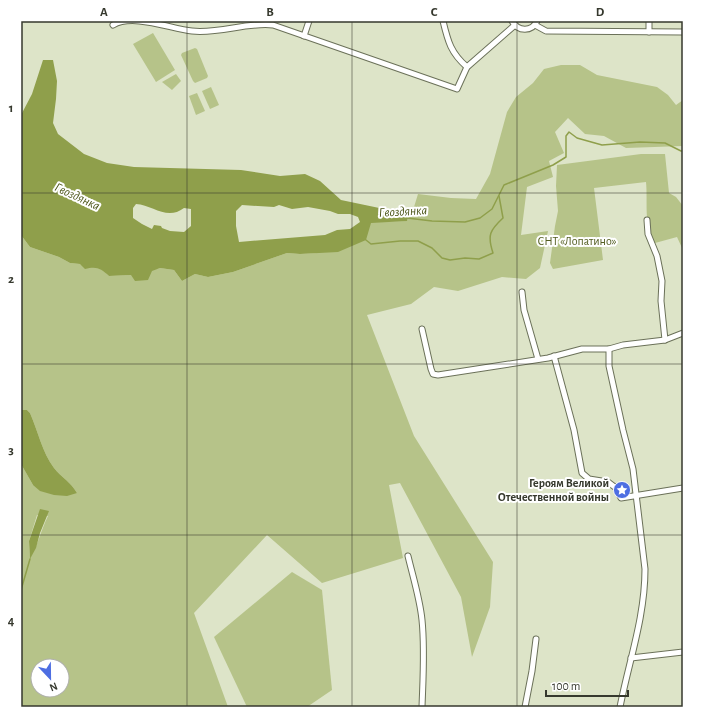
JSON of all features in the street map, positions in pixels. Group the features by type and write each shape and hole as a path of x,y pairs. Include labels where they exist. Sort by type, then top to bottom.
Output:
{"street":[{"path":"304,36 309,21"},
{"path":"443,21 452,50 459,60 468,67"},
{"path":"649,21 649,32"},
{"path":"113,25 118,23 136,22 159,24 192,31 205,31 251,25 273,25 457,89 468,67 513,23 522,30 527,30 536,23 546,31 683,32"},
{"path":"647,220 648,234 657,256 662,281 661,301 666,340"},
{"path":"522,292 524,310 538,359"},
{"path":"422,329 431,370 433,374 438,375 538,359 582,350 609,349 623,345 666,340 683,333"},
{"path":"609,349 609,366 633,469 645,569 645,584 639,624 620,707"},
{"path":"554,356 574,430 582,473 589,479 608,482 616,488 621,498 683,488"},
{"path":"408,556 418,595 422,619 424,664 422,707"},
{"path":"525,707 536,639"},
{"path":"631,658 683,652"}],"green space":[{"path":"153,33 175,70 156,82 133,44"},
{"path":"195,48 197,49 208,76 207,78 195,83 181,55 182,53"},
{"path":"561,65 580,65 597,75 657,87 668,95 676,105 683,100 683,146 626,148 604,136 585,134 568,118 555,132 564,153 549,161 553,177 527,187 521,235 548,231 540,268 526,279 502,277 458,291 434,287 411,304 367,315 414,436 493,562 490,607 472,657 461,597 400,483 389,485 403,558 322,583 267,535 194,613 228,707 21,707 21,464 33,485 77,493 50,462 30,413 27,410 21,410 21,235 30,247 59,257 70,263 103,269 109,276 131,275 160,268 174,270 182,281 195,274 208,277 233,272 287,253 317,253 371,222 407,221 407,214 392,211 414,207 418,194 476,199 490,174 507,112 516,97 533,83 544,69","holes":["37,515 48,516 35,548 30,558 29,541"]},
{"path":"176,74 181,81 172,90 162,82"},
{"path":"211,87 219,105 210,109 202,91"},
{"path":"197,93 205,111 196,115 189,96"},
{"name":"СНТ «Лопатино»","path":"641,154 665,154 669,193 676,197 683,206 683,250 677,237 655,243 651,237 647,222 646,182 594,188 603,260 553,269 550,263 558,211 556,186 557,165"},
{"path":"292,572 322,590 332,690 307,707 247,707 214,637"}],"water":[{"path":"43,60 53,60 57,81 53,123 58,134 84,154 107,163 134,167 241,170 280,176 305,174 320,181 341,200 408,214 407,221 371,223 366,240 338,252 300,254 287,253 233,272 208,277 195,274 182,281 174,270 160,268 152,271 148,280 135,281 131,275 109,276 98,268 85,269 80,264 70,263 59,257 30,247 21,235 21,115 32,94","holes":["136,204 166,213 178,212 184,208 191,209 191,226 184,232 170,231 162,228 161,226 154,225 152,229 133,218 133,208","242,205 274,207 279,205 292,209 308,207 338,214 350,214 358,217 360,222 350,229 337,230 325,235 239,242 236,226 236,211"]},
{"path":"21,410 27,410 30,413 50,462 77,493 67,496 54,495 40,491 33,485 21,464"},
{"path":"40,509 49,511 36,548 30,559 29,541"}],"waterway":[{"name":"Гвоздянка","path":"407,218 432,221 465,222 480,218 492,209 504,185 553,165 566,157 566,136 569,132 577,138 602,145 640,142 665,143 683,151"},
{"path":"366,240 371,244 418,241 432,248 442,258 450,260 465,258 479,259 493,253 490,242 491,233 495,226 503,218 499,196"},
{"path":"21,590 30,559"}],"place":[{"name":"Героям Великой Отечественной войны","path":"622,490"}]}
